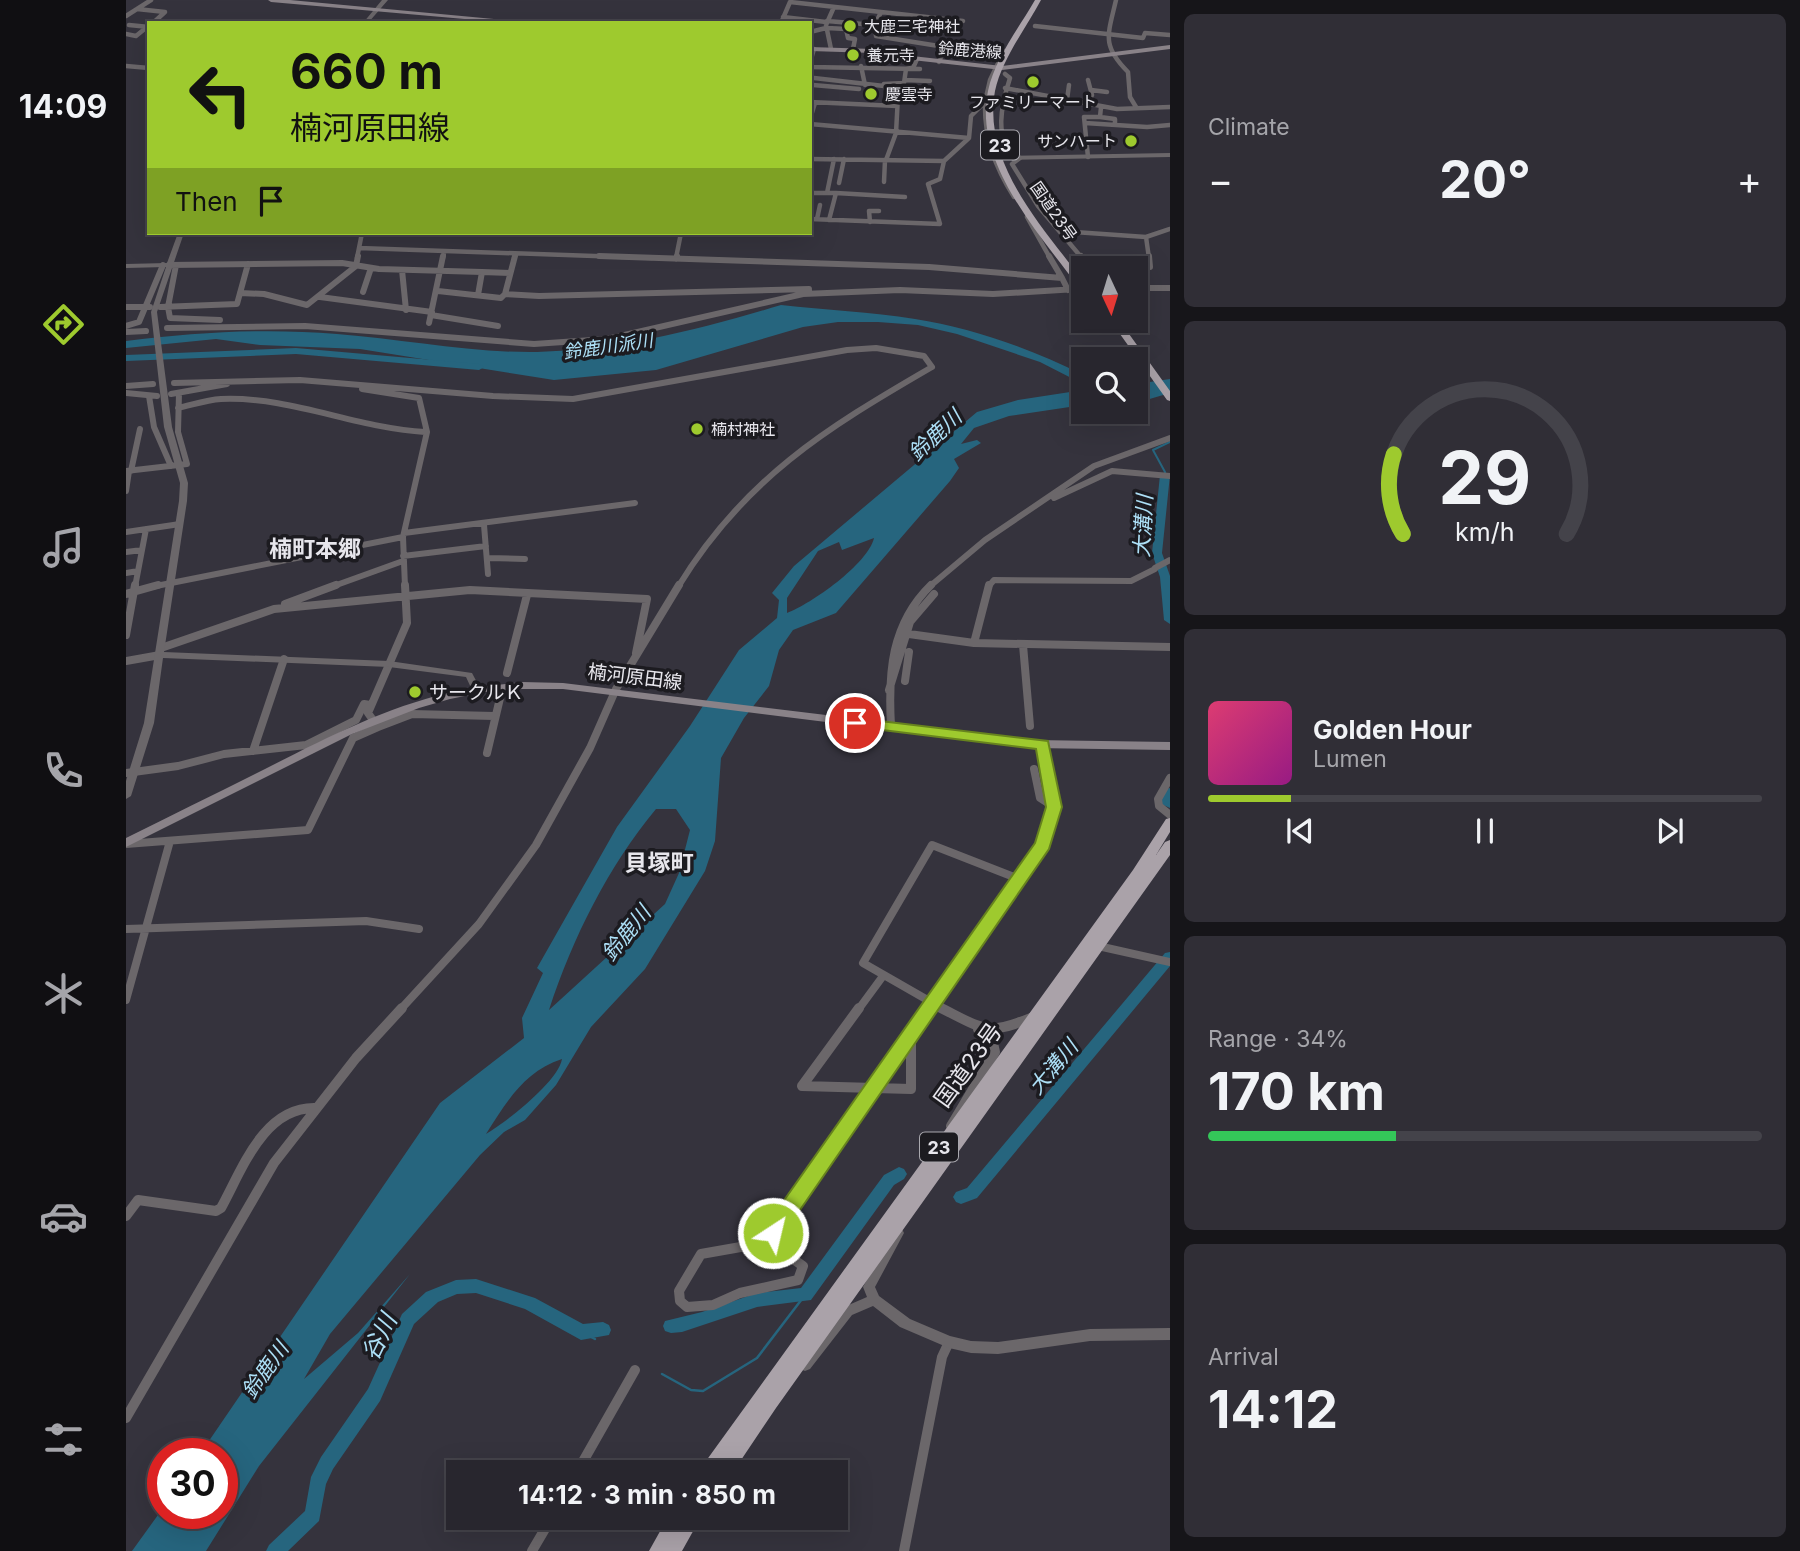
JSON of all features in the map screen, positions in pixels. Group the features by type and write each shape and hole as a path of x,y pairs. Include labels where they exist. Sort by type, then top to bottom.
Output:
{"highway":[{"name":"国道23号","path":"1009,158 990,133 989,110 1003,69 1038,0"},
{"name":"国道23号","path":"1044,0 1003,69 995,106 1002,143 1009,158 1010,183 1071,270"},
{"path":"1123,333 1170,398"},
{"path":"1148,379 1170,410"},
{"name":"国道23号","path":"716,1460 1138,873 1170,822"},
{"name":"国道23号","path":"731,1460 1170,845"},
{"path":"658,1551 670,1530"},
{"path":"672,1551 684,1530"}],"main road":[{"path":"271,0 512,21"},
{"name":"鈴鹿港線","path":"812,48 873,51 1003,69 1170,47"},
{"name":"楠河原田線","path":"126,843 309,747 430,699 476,690 532,685 619,693 1043,745 1170,746"}],"street":[{"path":"147,27 127,22 137,9 151,0"},
{"path":"367,21 385,0"},
{"path":"1116,0 1108,34 1111,55 1128,72 1130,97 1136,107"},
{"path":"782,20 790,2 963,21"},
{"path":"831,49 826,25 834,7"},
{"path":"137,9 164,12 155,21"},
{"path":"820,205 813,219 940,224 929,184 940,179 944,161 969,138 971,116 985,102 1003,69 1004,51 945,47 876,36 874,25 881,12"},
{"path":"812,23 846,29 848,38 855,39 853,49"},
{"path":"812,32 826,25 874,25"},
{"path":"1035,26 1143,38 1145,33 1170,35"},
{"path":"127,35 136,36 147,28"},
{"path":"818,30 822,35 829,35"},
{"path":"873,51 880,37"},
{"path":"939,62 945,47"},
{"path":"812,48 812,101 897,106"},
{"path":"862,50 863,85"},
{"path":"906,69 913,68 917,59"},
{"path":"126,66 147,68"},
{"path":"812,66 920,69"},
{"path":"840,66 840,80"},
{"path":"814,81 840,80 884,86 904,83 906,69"},
{"path":"1002,143 1001,113 1005,88 1010,78 1003,69"},
{"path":"905,80 930,81"},
{"path":"1087,105 1091,90 1088,80"},
{"path":"814,81 860,89 863,85"},
{"path":"1067,100 1069,85"},
{"path":"884,86 897,94 894,130 884,181"},
{"path":"1005,88 1101,107 1170,107"},
{"path":"1091,90 1107,92"},
{"path":"169,265 168,307 170,318 174,321 332,325 509,342 567,344 625,335 780,298 900,290 993,294 1069,290 995,164 986,136 985,102"},
{"path":"1100,117 1101,107"},
{"path":"1088,157 1084,117 1115,119 1115,125"},
{"path":"812,121 969,138"},
{"path":"1085,123 1170,125"},
{"path":"1009,158 1170,155"},
{"path":"1009,158 1020,181 1081,256"},
{"path":"812,159 944,161"},
{"path":"827,193 835,159"},
{"path":"839,183 844,159"},
{"path":"812,193 905,197"},
{"path":"829,220 836,193"},
{"path":"870,222 869,211 880,211"},
{"path":"1060,231 1146,237 1156,236 1170,229"},
{"path":"175,466 154,312 180,235"},
{"path":"240,293 264,294 307,305 356,265 362,235"},
{"path":"677,259 681,235"},
{"path":"1146,237 1148,267"},
{"path":"359,248 443,253 929,267 1062,278"},
{"path":"429,323 438,291 443,253"},
{"path":"438,291 501,298 505,294 514,255"},
{"path":"160,307 237,304 248,264"},
{"path":"126,326 139,321 169,265"},
{"path":"126,266 356,265 402,270 510,273"},
{"path":"363,292 371,268"},
{"path":"402,270 405,310"},
{"path":"478,295 482,272"},
{"path":"1148,288 1170,288"},
{"path":"505,294 553,296 807,289 839,292"},
{"path":"320,297 432,313 498,326"},
{"path":"126,307 147,307"},
{"path":"167,328 256,323"},
{"path":"126,332 146,331"},
{"path":"126,1418 274,1163 314,1108 356,1058 425,986 498,899 536,845 684,574 708,541 747,497 797,451 835,424 932,367 929,359 892,350 857,349 573,399 272,380 174,383"},
{"path":"129,471 187,464 180,443 175,393 272,380"},
{"path":"126,386 153,384"},
{"path":"343,386 419,398 425,432 403,535 406,629 370,705 368,713 375,723"},
{"path":"126,393 157,396"},
{"path":"126,796 130,772 149,723 184,483 154,427 149,396"},
{"path":"178,408 219,399 263,403 323,417 425,432"},
{"path":"126,491 140,429"},
{"path":"886,726 888,692 898,632 913,604 967,554 1094,466 1169,440"},
{"path":"1023,514 1112,471 1169,476"},
{"path":"130,594 171,582 403,535 635,503"},
{"path":"126,532 180,524"},
{"path":"484,525 488,574"},
{"path":"126,635 130,594 138,571 146,529"},
{"path":"126,661 160,652 403,558 486,546"},
{"path":"126,552 142,550"},
{"path":"488,558 525,559"},
{"path":"974,643 989,585 994,580 1131,581 1160,565"},
{"path":"126,573 138,571"},
{"path":"274,609 470,590 647,599 635,662"},
{"path":"888,692 906,646 908,630 919,608 934,594 913,604"},
{"path":"507,673 527,595"},
{"path":"909,634 974,643 1170,647"},
{"path":"1023,645 1030,726"},
{"path":"905,681 909,651 906,646"},
{"path":"160,652 388,664 457,671 469,675 476,690"},
{"path":"253,751 284,659"},
{"path":"487,753 500,694"},
{"path":"130,772 253,751 309,747 356,720 363,704 370,705"},
{"path":"126,843 308,830 353,738 375,723 412,714 494,716"},
{"path":"769,1242 803,1266 798,1280 740,1293 713,1305 687,1307 680,1301 679,1291 701,1254 769,1242 1043,845 1054,807 1043,745"},
{"path":"1034,769 1040,798 1054,807"},
{"path":"1170,778 1158,799 1159,806 1170,815"},
{"path":"126,1000 170,841"},
{"path":"947,1136 956,1113 995,1052 993,1043 967,1021 867,968 864,959 932,845 1019,879"},
{"path":"126,929 366,921 419,929"},
{"path":"1098,946 1158,962 1170,962"},
{"path":"883,976 802,1086 911,1089 911,1036"},
{"path":"967,1021 993,1030 1015,1026 1032,1017"},
{"path":"126,1216 129,1216 138,1200 216,1211 221,1208 275,1118 305,1105 314,1108"},
{"path":"911,1205 869,1287 874,1300 905,1322 949,1342 971,1347 998,1348 1090,1335 1170,1334"},
{"path":"770,1402 815,1354 848,1311 874,1300"},
{"path":"904,1551 943,1357 949,1342"},
{"path":"584,1460 635,1370"},
{"path":"532,1551 544,1530"}],"water":[{"path":"781,305 936,323 1022,348 1071,369 1071,378 1040,362 957,334 918,325 878,322 838,322 803,327 656,370 554,380 360,349 260,345 216,339 126,348 126,341 152,338 205,333 284,331 362,336 487,350 537,352 630,343"},
{"path":"1170,379 1170,393 1148,399 1148,382"},
{"name":"鈴鹿川","path":"1071,392 1071,407 1009,416 974,428 961,444 977,440 981,443 954,459 959,468 950,481 836,613 793,630 779,650 769,686 744,718 721,758 715,841 705,871 645,969 591,1027 556,1085 525,1120 504,1132 480,1155 330,1334 304,1379 358,1333 410,1274 259,1466 238,1500 238,1438 211,1438 440,1103 524,1038 522,1018 543,973 537,968 617,827 690,726 739,650 777,618 779,600 772,593 794,566 977,412 1018,400","holes":["874,538 870,548 837,582 787,613 787,598 818,551 839,542 842,550","656,809 676,809 690,830 679,873 665,904 549,1010 569,956 593,904 622,855","562,1059 551,1079 541,1090 486,1134 517,1089 537,1071"]},
{"path":"148,1529 220,1529 206,1551 132,1551"}],"waterway":[{"name":"鈴鹿川派川","path":"126,358 296,351 479,367"},
{"path":"1165,472 1153,450 1170,442"},
{"name":"大溝川","path":"1165,475 1157,553 1165,577 1170,620"},
{"name":"大溝川","path":"1170,792 1165,801 1170,804"},
{"name":"大溝川","path":"961,1197 972,1193 1170,957"},
{"name":"大溝川","path":"671,1326 702,1320 757,1300 805,1295 889,1180 899,1174"},
{"name":"谷川","path":"275,1551 313,1515 317,1483 327,1463 374,1395 408,1319 432,1297 456,1287 476,1286 529,1303 581,1332 603,1330"},
{"path":"662,1374 691,1390 703,1391 757,1358 805,1295"},
{"path":"581,1332 595,1339"}],"place":[{"name":"大鹿三宅神社","path":"850,26"},
{"name":"養元寺","path":"853,55"},
{"name":"ファミリーマート","path":"1033,82"},
{"name":"慶雲寺","path":"871,94"},
{"name":"サンハート","path":"1131,141"},
{"name":"楠村神社","path":"697,429"},
{"name":"サークルＫ","path":"415,692"}],"district":[{"name":"楠町本郷","path":"315,549"},
{"name":"貝塚町","path":"659,863"}],"route":[{"path":"773,1233 1043,845 1054,807 1043,745 855,723"}]}
